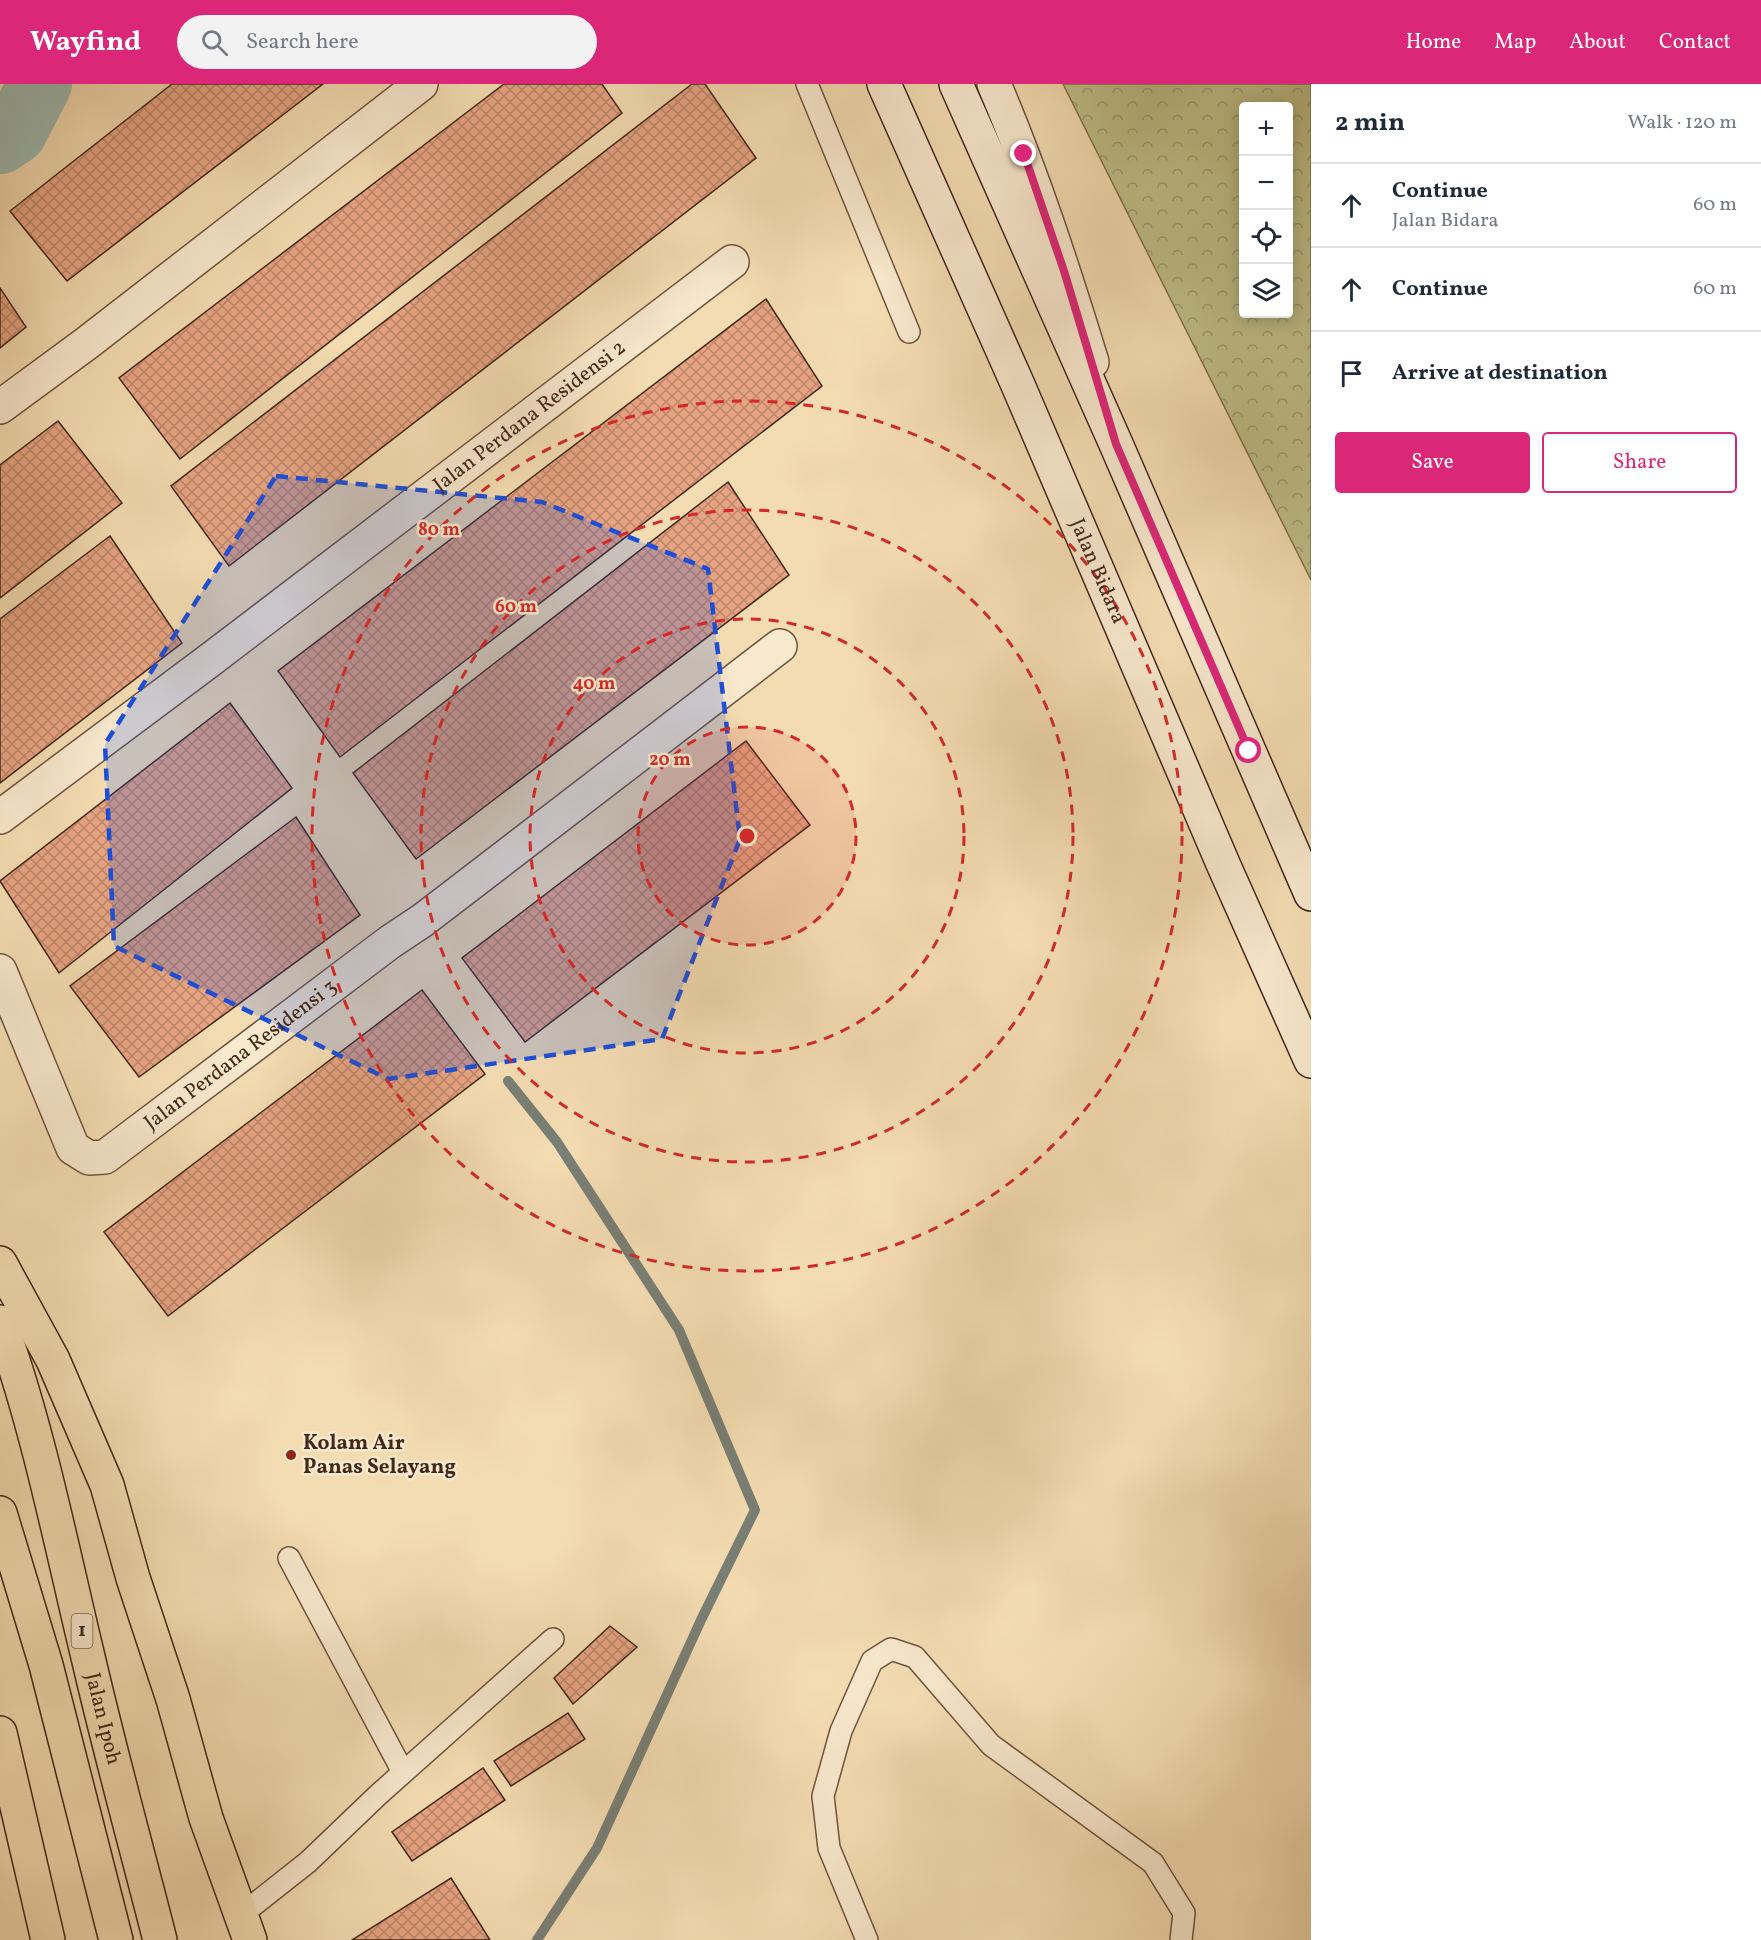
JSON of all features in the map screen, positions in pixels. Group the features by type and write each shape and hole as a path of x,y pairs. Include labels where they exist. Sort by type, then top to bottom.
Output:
{"highway":[{"path":"0,1263 53,1360 107,1485 133,1578 173,1699 206,1818 246,1928"},
{"name":"Jalan Ipoh","path":"0,1323 49,1486 88,1659 160,1940"},
{"name":"Jalan Ipoh","path":"0,1513 46,1665 116,1940"},
{"path":"0,1733 48,1940"}],"street":[{"path":"0,407 87,343 421,84"},
{"name":"Jalan Bidara","path":"884,84 1018,385 1219,855 1311,1061"},
{"path":"956,84 1116,444 1311,894"},
{"path":"994,84 1024,154 1064,271 1116,444"},
{"name":"Jalan Perdana Residensi 2","path":"0,817 732,262"},
{"name":"Jalan Perdana Residensi 3","path":"0,971 74,1148 89,1158 105,1157 390,942 423,920 780,646"}],"lane":[{"path":"807,84 909,332"},
{"path":"289,1558 403,1772"},
{"path":"246,1928 308,1862 403,1772 553,1639"},
{"path":"867,1940 829,1848 823,1796 841,1731 872,1661 891,1649 915,1657 991,1745 1153,1863 1184,1913 1181,1940"}],"highlighted area":[{"path":"276,476 542,502 708,569 740,839 662,1039 388,1079 114,946 105,744"}],"green space":[{"path":"1063,84 1311,84 1311,580"}],"building":[{"path":"172,84 323,84 67,281 10,211"},
{"path":"504,84 602,84 622,113 180,459 119,378"},
{"path":"692,84 705,84 756,158 229,566 171,486"},
{"path":"0,288 26,327 0,348"},
{"path":"766,299 822,386 340,757 278,671"},
{"path":"58,421 122,503 0,598 0,465"},
{"path":"728,482 789,575 416,859 353,773"},
{"path":"110,536 182,643 0,783 0,619"},
{"path":"230,703 292,788 59,973 0,881"},
{"path":"746,741 810,825 525,1042 462,958"},
{"path":"296,817 360,915 139,1077 70,986"},
{"path":"422,990 485,1074 168,1316 104,1232"},
{"path":"610,1626 637,1647 573,1704 554,1678"},
{"path":"568,1713 585,1739 511,1786 494,1761"},
{"path":"483,1768 505,1800 412,1861 392,1832"},
{"path":"451,1878 490,1940 352,1940"}],"waterway":[{"path":"0,142 15,132 40,84"},
{"path":"508,1081 557,1142 679,1330 755,1510 701,1620 597,1848 537,1940"}],"place":[{"name":"Kolam Air Panas Selayang","path":"291,1455"}],"route":[{"path":"1024,154 1064,271 1116,444 1249,751"}]}
